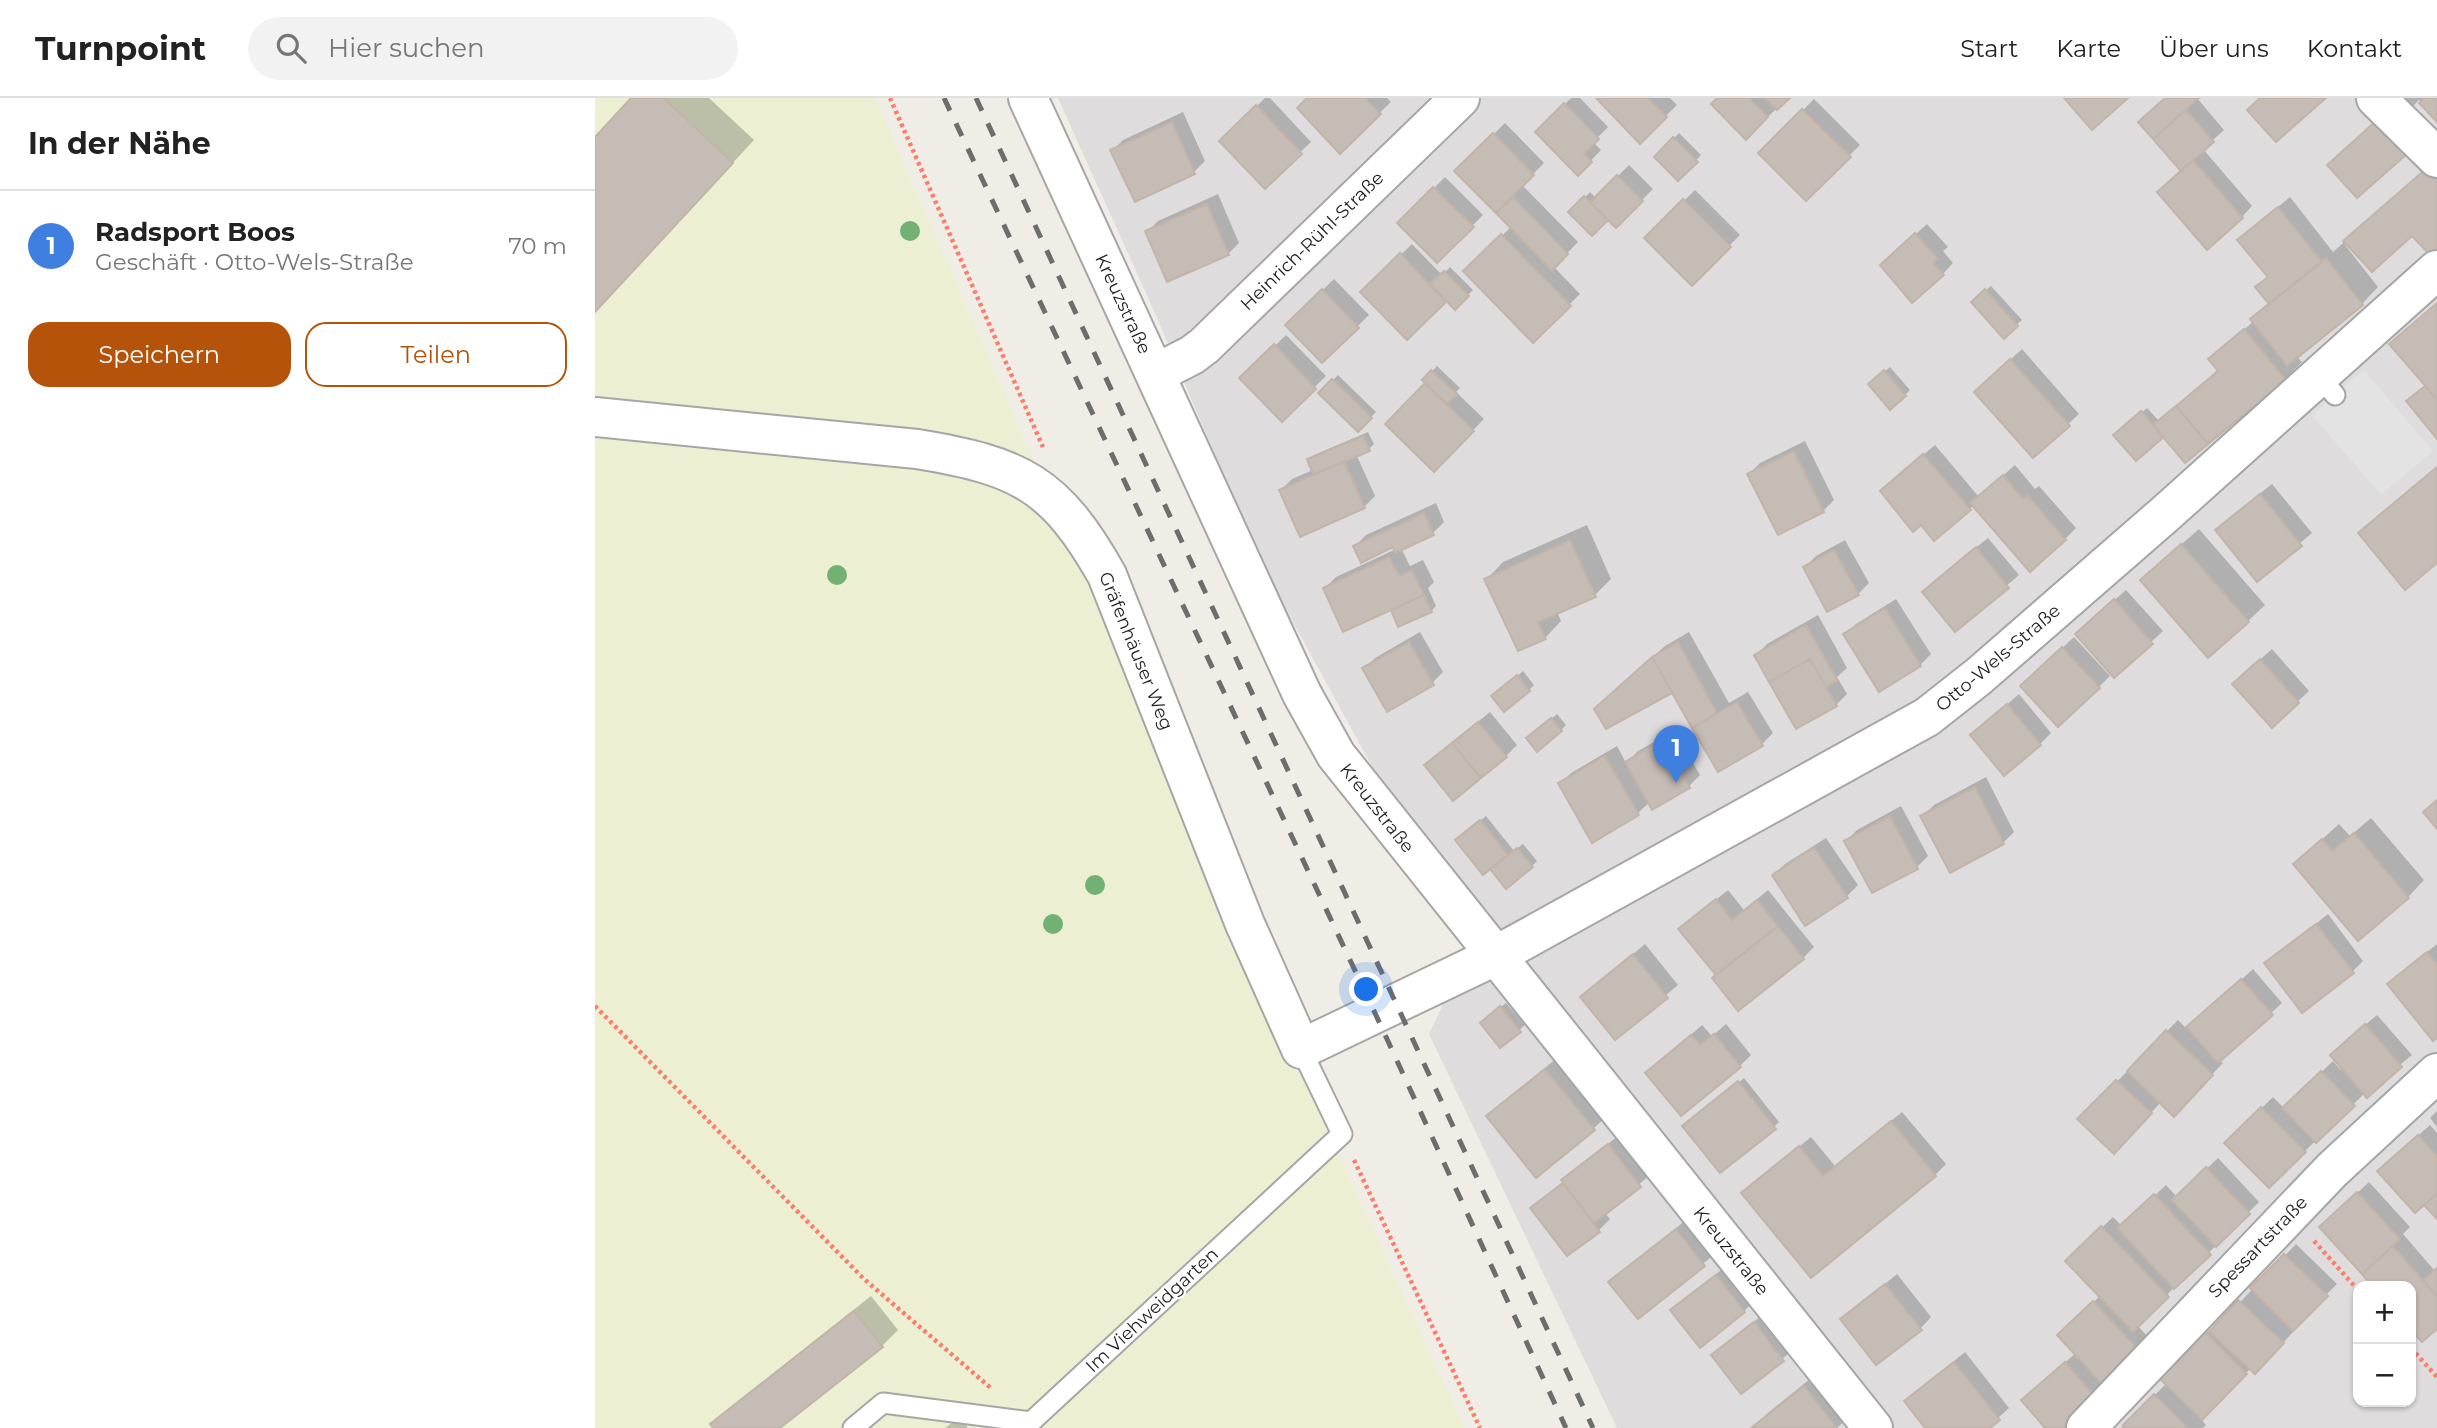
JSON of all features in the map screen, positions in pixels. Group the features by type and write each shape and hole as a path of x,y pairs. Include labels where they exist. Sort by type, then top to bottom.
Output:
{"street":[{"name":"Kreuzstraße","path":"1028,98 1318,726 1336,755 1873,1428"},
{"name":"Heinrich-Rühl-Straße","path":"1155,374 1204,346 1460,98"},
{"path":"2376,98 2437,158"},
{"name":"Otto-Wels-Straße","path":"1495,956 1927,717 2327,385 2437,270"},
{"name":"Gräfenhäuser Weg","path":"595,417 917,449 995,465 1033,484 1071,518 1107,575 1245,924 1301,1049"},
{"path":"1301,1049 1495,956"},
{"name":"Spessartstraße","path":"2085,1428 2337,1165 2437,1073"}],"lane":[{"path":"1301,1049 1342,1134"},
{"name":"Im Viehweidgarten","path":"1031,1422 1342,1134"},
{"path":"853,1428 883,1403 1031,1422"}],"path":[{"path":"890,98 1039,435 1042,462 1033,484"},
{"path":"595,1006 864,1279 1031,1422"},
{"path":"1342,1134 1480,1428"},
{"path":"2289,1214 2353,1284"},
{"path":"2416,1354 2437,1377"}],"shaded area":[{"path":"1058,98 2437,98 2437,1428 1617,1428 1429,1034 1486,914 1379,779 1260,562 1158,320"},
{"path":"2364,370 2433,451 2381,495 2312,415"}],"green space":[{"path":"595,98 875,98 1070,543 1237,942 1344,1165 1464,1428 595,1428"}],"building":[{"path":"631,98 664,98 733,163 595,312 595,137"},
{"path":"1307,98 1365,98 1381,114 1340,154 1297,108"},
{"path":"1596,98 1648,98 1667,117 1640,144"},
{"path":"1717,98 1749,98 1768,117 1746,140 1711,104"},
{"path":"1765,98 1790,98 1777,110"},
{"path":"2064,98 2128,98 2092,130"},
{"path":"2165,98 2199,98 2153,139 2138,122"},
{"path":"2260,98 2326,98 2276,142 2247,110"},
{"path":"2424,98 2437,98 2437,122 2419,103"},
{"path":"1564,103 1599,139 1584,154 1592,162 1578,176 1535,132"},
{"path":"1256,105 1302,154 1265,189 1219,141"},
{"path":"1802,109 1851,157 1806,201 1758,153"},
{"path":"2186,110 2214,142 2181,171 2153,139"},
{"path":"2376,121 2406,155 2357,198 2327,165"},
{"path":"1172,122 1195,174 1135,202 1110,150"},
{"path":"1493,133 1534,175 1496,213 1454,171"},
{"path":"1673,137 1698,162 1678,181 1654,157"},
{"path":"2193,160 2243,218 2207,250 2157,192"},
{"path":"2428,167 2437,176 2437,249 2430,255 2412,236 2372,272 2343,241"},
{"path":"1617,175 1643,201 1616,228 1590,202"},
{"path":"1433,187 1474,227 1437,263 1397,223"},
{"path":"1584,196 1608,220 1592,236 1568,212"},
{"path":"1513,197 1568,254 1552,271 1496,213"},
{"path":"1683,199 1731,247 1692,286 1644,238"},
{"path":"1207,204 1229,255 1167,282 1145,231"},
{"path":"2278,207 2322,262 2269,304 2255,287 2268,277 2237,240"},
{"path":"1915,233 1938,259 1933,263 1944,275 1912,303 1880,265"},
{"path":"1501,234 1571,306 1533,343 1463,271"},
{"path":"1400,253 1446,302 1407,340 1360,292"},
{"path":"2326,258 2363,305 2287,366 2250,319"},
{"path":"1444,271 1469,296 1455,310 1430,284"},
{"path":"1322,289 1359,328 1322,363 1285,325"},
{"path":"1985,289 2018,326 2004,339 1971,302"},
{"path":"2437,303 2437,395 2435,397 2389,344"},
{"path":"2244,329 2286,380 2208,444 2176,406 2218,371 2208,359"},
{"path":"1274,344 1316,389 1282,422 1239,378"},
{"path":"2010,359 2070,426 2033,458 1974,392"},
{"path":"1431,370 1457,394 1447,404 1422,380"},
{"path":"1884,370 1906,396 1890,410 1868,384"},
{"path":"1332,379 1372,418 1358,432 1318,393"},
{"path":"1425,383 1474,431 1434,472 1385,424"},
{"path":"2425,386 2435,397 2437,395 2437,439 2406,401"},
{"path":"2176,406 2208,444 2185,463 2153,425"},
{"path":"2141,411 2164,437 2136,461 2113,435"},
{"path":"1363,436 1370,451 1313,475 1307,459"},
{"path":"1794,451 1824,512 1778,535 1747,474"},
{"path":"1923,454 1971,510 1934,541 1921,525 1913,532 1880,491"},
{"path":"1344,461 1365,508 1300,537 1279,490"},
{"path":"2437,467 2437,563 2405,590 2358,533"},
{"path":"2003,475 2023,499 2027,495 2066,540 2030,572 1970,503"},
{"path":"2260,494 2302,546 2257,582 2215,530"},
{"path":"1424,513 1434,535 1395,553 1393,547 1361,563 1353,546"},
{"path":"1570,540 1596,597 1538,622 1546,639 1518,651 1484,579"},
{"path":"2181,544 2249,622 2208,658 2140,580"},
{"path":"1976,547 2009,588 1955,632 1922,592"},
{"path":"1834,550 1859,595 1827,612 1803,567"},
{"path":"1389,557 1399,576 1412,570 1424,595 1343,632 1323,588"},
{"path":"1424,595 1432,612 1398,627 1391,610"},
{"path":"2114,599 2153,644 2114,678 2075,634"},
{"path":"1885,608 1921,666 1879,692 1843,634"},
{"path":"1806,625 1837,680 1826,687 1810,659 1769,682 1754,655"},
{"path":"1409,642 1434,685 1387,712 1362,668"},
{"path":"1678,642 1717,713 1692,728 1652,657"},
{"path":"2062,647 2100,688 2058,727 2020,686"},
{"path":"1652,657 1672,693 1606,729 1594,709"},
{"path":"1810,659 1837,706 1796,729 1769,682"},
{"path":"2260,659 2299,703 2272,728 2232,684"},
{"path":"1517,675 1530,691 1504,712 1491,696"},
{"path":"1737,702 1763,746 1718,772 1692,728"},
{"path":"2007,704 2041,745 2004,776 1970,735"},
{"path":"1551,718 1562,731 1537,752 1526,738"},
{"path":"1478,722 1507,757 1481,778 1452,743"},
{"path":"1662,740 1690,788 1652,810 1625,762"},
{"path":"1452,743 1481,778 1453,801 1424,765"},
{"path":"1605,756 1639,815 1592,843 1558,783"},
{"path":"1975,787 2004,844 1950,873 1920,816"},
{"path":"2437,800 2437,829 2423,812"},
{"path":"1890,816 1918,869 1872,893 1844,841"},
{"path":"1480,820 1508,855 1483,875 1455,840"},
{"path":"2354,833 2409,898 2358,941 2293,864 2322,839 2332,851"},
{"path":"1814,847 1848,898 1805,926 1772,875"},
{"path":"1517,848 1533,867 1506,889 1490,869"},
{"path":"1716,899 1732,920 1757,900 1778,926 1716,975 1678,929"},
{"path":"2316,924 2354,973 2302,1013 2264,963"},
{"path":"1778,926 1804,959 1738,1011 1712,978"},
{"path":"2427,952 2437,964 2437,1038 2433,1041 2387,984"},
{"path":"1633,954 1668,998 1615,1040 1580,997"},
{"path":"2241,979 2273,1015 2218,1063 2186,1027"},
{"path":"1500,1006 1521,1032 1500,1048 1480,1023"},
{"path":"2365,1024 2402,1067 2367,1098 2330,1055"},
{"path":"2166,1030 2213,1075 2174,1117 2127,1071"},
{"path":"1714,1034 1741,1067 1681,1116 1645,1073 1691,1035 1700,1045"},
{"path":"1545,1069 1595,1130 1536,1178 1486,1116"},
{"path":"2321,1071 2355,1106 2316,1143 2282,1108"},
{"path":"2116,1080 2152,1113 2114,1154 2077,1119"},
{"path":"1738,1081 1776,1129 1720,1173 1682,1126"},
{"path":"2261,1107 2306,1152 2269,1188 2224,1143"},
{"path":"1891,1121 1936,1176 1811,1278 1741,1193 1799,1146 1823,1176"},
{"path":"2418,1135 2437,1156 2437,1194 2415,1213 2377,1171"},
{"path":"1608,1144 1641,1187 1594,1223 1561,1180"},
{"path":"2206,1167 2250,1214 2216,1247 2172,1200"},
{"path":"1563,1183 1600,1232 1567,1256 1530,1208"},
{"path":"2357,1192 2400,1239 2362,1274 2319,1227"},
{"path":"2154,1194 2211,1255 2174,1289 2117,1228"},
{"path":"2437,1194 2437,1219 2424,1205"},
{"path":"2101,1226 2169,1297 2133,1332 2065,1261"},
{"path":"1676,1229 1705,1266 1638,1319 1608,1282"},
{"path":"2393,1246 2437,1297 2437,1329 2422,1342 2416,1335 2416,1281 2368,1281 2362,1274"},
{"path":"2284,1254 2328,1296 2293,1331 2250,1288"},
{"path":"2437,1268 2437,1296 2423,1280"},
{"path":"1716,1275 1745,1312 1700,1348 1670,1310"},
{"path":"1885,1284 1922,1330 1876,1365 1840,1319"},
{"path":"2238,1300 2284,1343 2255,1374 2209,1332"},
{"path":"2093,1301 2137,1348 2101,1383 2057,1335"},
{"path":"854,1311 883,1347 780,1428 713,1428 710,1424"},
{"path":"1754,1322 1784,1361 1741,1394 1711,1355"},
{"path":"2205,1332 2247,1374 2202,1420 2159,1378"},
{"path":"1954,1362 2000,1420 1990,1428 1925,1428 1904,1401"},
{"path":"2065,1362 2097,1399 2063,1428 2045,1428 2021,1400"},
{"path":"1804,1386 1837,1428 1751,1428"},
{"path":"2154,1394 2188,1428 2126,1428 2123,1425"}],"railway":[{"path":"944,98 1375,1013 1566,1428"},
{"path":"976,98 1593,1428"}],"place":[{"name":"Radsport Boos","path":"1676,783"}]}
